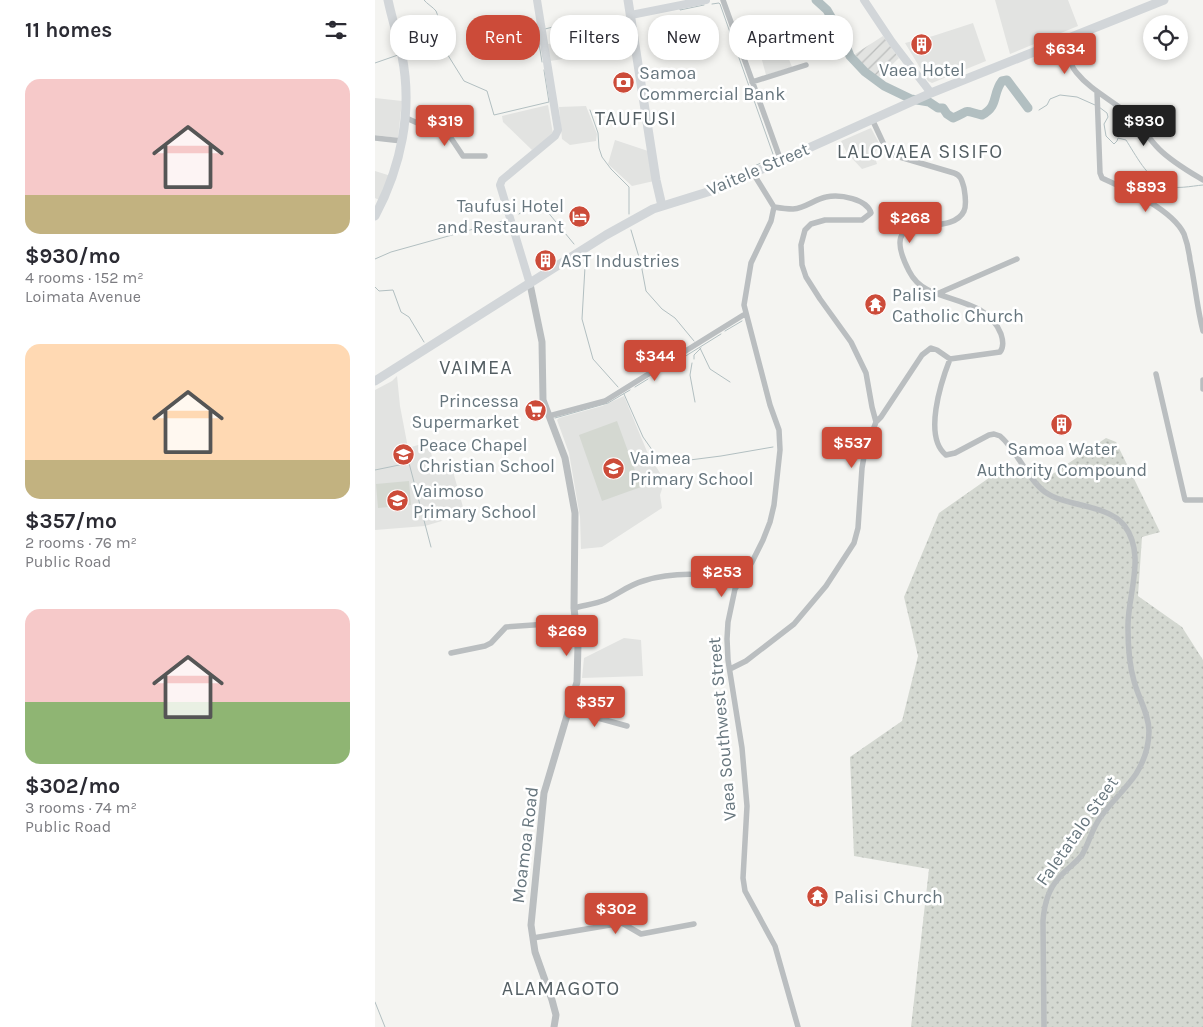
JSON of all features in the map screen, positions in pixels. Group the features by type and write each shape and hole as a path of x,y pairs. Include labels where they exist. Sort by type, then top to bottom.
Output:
{"main road":[{"path":"375,216 391,183 402,141 406,90 401,52 388,0"},
{"path":"530,284 500,185 502,180 555,136 558,130 537,0"},
{"path":"628,0 631,15 706,0"},
{"path":"863,0 929,93"},
{"name":"Vaitele Street","path":"375,382 620,226 662,206 713,190 781,161 929,93 1164,0"},
{"path":"638,60 656,180 662,206"},
{"path":"656,180 667,197 684,198"},
{"path":"620,226 651,205 655,196 656,180"}],"street":[{"path":"723,0 781,161"},
{"path":"1064,40 1074,70 1097,92 1111,100 1132,117 1159,149 1203,180"},
{"path":"752,82 806,65"},
{"path":"1097,92 1099,163 1102,178 1128,189 1145,200 1171,218 1183,232 1188,247 1203,332"},
{"path":"404,117 451,138 463,156 485,156"},
{"path":"730,669 746,661 793,624 825,586 854,543 858,528 865,452 877,422 912,368 926,351 931,348 937,350 950,359 1003,350 1003,342 994,322 981,311 968,304 929,290 919,284 910,274 901,252 901,237 906,231 913,227 945,224 956,219 964,211 965,203 961,178 954,173 893,155 886,149 872,120"},
{"path":"375,138 402,141"},
{"path":"753,173 774,207 794,209 807,206 827,197 838,197 862,202 869,208 871,213 862,220 825,220 811,224 805,230 801,250 802,264 807,277 820,299 851,342 866,373 872,407 877,422"},
{"name":"Vaea Southwest Street","path":"774,207 771,221 751,263 745,296 745,314 770,405 779,430 780,450 774,505 771,522 763,540 735,589 728,622 730,669 743,748 747,806 743,878 745,890 775,946 799,1027"},
{"path":"939,293 1017,259"},
{"name":"Moamoa Road","path":"530,284 542,342 543,400 565,458 575,513 577,682 544,793 531,925 538,962 556,1015 554,1027"},
{"path":"549,416 605,401 745,314"},
{"name":"Faletatalo Steet","path":"950,359 941,383 935,418 937,444 942,452 946,455 955,453 989,435 1000,436 1041,488 1046,492 1118,519 1129,533 1134,544 1135,553 1128,617 1129,644 1133,678 1149,722 1148,742 1144,758 1136,773 1101,816 1091,833 1082,855 1058,879 1051,890 1043,912 1044,1027"},
{"path":"1156,374 1185,500 1203,500"},
{"path":"1203,380 1203,389"},
{"path":"575,608 605,600 642,581 659,577 691,575 728,578 739,582"},
{"path":"451,653 485,646 491,643 506,627 548,624 576,618"},
{"path":"569,710 627,726"},
{"path":"533,938 622,923 641,934 694,924"}],"shaded area":[{"path":"995,0 1068,0 1078,26 1010,54"},
{"path":"973,23 986,61 932,83 928,81 905,43"},
{"path":"883,36 899,58 878,78 866,71 855,54"},
{"path":"548,44 550,44 550,60 556,60 550,61"},
{"path":"762,60 789,60 792,67 766,75"},
{"path":"375,98 402,101 398,138 375,135"},
{"path":"548,105 553,134 532,150 503,122 502,116"},
{"path":"586,106 597,134 596,141 570,145 562,139 559,107"},
{"path":"871,128 880,145 874,154 877,164 862,169 847,153 841,141"},
{"path":"615,140 648,151 654,181 632,186 608,164"},
{"path":"375,171 391,176 381,201 375,198"},
{"name":"Peace Chapel Christian School","path":"397,376 400,406 408,448 428,442 436,471 452,468 465,514 425,526 375,530 375,390 392,381"},
{"name":"Vaimea Primary School","path":"624,396 648,454 660,473 662,508 602,547 581,549 580,517 569,453 557,420 602,406"},
{"path":"617,421 641,487 602,501 579,435"},
{"path":"1106,438 1116,442 1160,532 1142,537 1138,596 1182,627 1203,660 1203,1027 911,1027 929,869 854,856 850,757 902,721 918,656 904,597 939,513 996,473 1051,475"},
{"path":"409,481 411,505 378,508 376,484"},
{"path":"624,638 641,640 643,676 582,678 584,658"}],"waterway":[{"path":"424,0 436,11 437,15"},
{"path":"816,0 827,10 842,36 850,56 865,72 884,86 911,99 929,102 938,108 943,108 953,118 967,112 982,115 991,108 1002,81 1007,80 1028,108"},
{"path":"712,4 720,4 774,157 750,168 750,170"},
{"path":"680,8 680,10 704,5"},
{"path":"545,29 550,28"},
{"path":"540,50 542,62"},
{"path":"375,63 390,58"},
{"path":"451,60 464,81 487,91 494,115 549,102 544,70"},
{"path":"1039,110 1047,105 1050,99 1060,95 1077,97 1095,105"},
{"path":"1099,107 1107,113 1108,117 1104,124 1106,136 1114,144 1118,138 1126,140 1142,166 1158,182 1173,187 1203,185"},
{"path":"590,110 598,133 602,157 629,187 629,214"},
{"path":"519,214 532,205 542,205 574,244"},
{"path":"375,259 391,252 506,220"},
{"path":"631,230 641,264 646,291 662,309 675,318 694,341"},
{"path":"584,260 582,319 593,359 618,387"},
{"path":"375,287 379,291 393,290 401,312 409,317 424,342"},
{"path":"725,331 742,321"},
{"path":"676,362 721,334"},
{"path":"700,348 710,369 730,382"},
{"path":"694,359 694,355 701,348"},
{"path":"692,363 690,375 695,402"},
{"path":"652,376 672,364"},
{"path":"635,387 648,379"},
{"path":"555,418 608,403 630,390"},
{"path":"624,394 643,437 655,454 664,461 674,462 721,456 773,447"},
{"path":"375,470 409,463 431,547"},
{"path":"375,1002 385,1027"}],"place":[{"name":"Vaea Hotel","path":"922,45"},
{"name":"Samoa Commercial Bank","path":"623,83"},
{"name":"Taufusi Hotel and Restaurant","path":"580,216"},
{"name":"AST Industries","path":"545,261"},
{"name":"Palisi Catholic Church","path":"876,305"},
{"name":"Princessa Supermarket","path":"535,411"},
{"name":"Samoa Water Authority Compound","path":"1062,424"},
{"name":"Peace Chapel Christian School","path":"403,455"},
{"name":"Vaimea Primary School","path":"614,468"},
{"name":"Vaimoso Primary School","path":"397,501"},
{"name":"Palisi Church","path":"818,897"}],"district":[{"name":"TAUFUSI","path":"636,118"},
{"name":"LALOVAEA SISIFO","path":"920,151"},
{"name":"VAIMEA","path":"476,367"},
{"name":"ALAMAGOTO","path":"561,988"}]}
